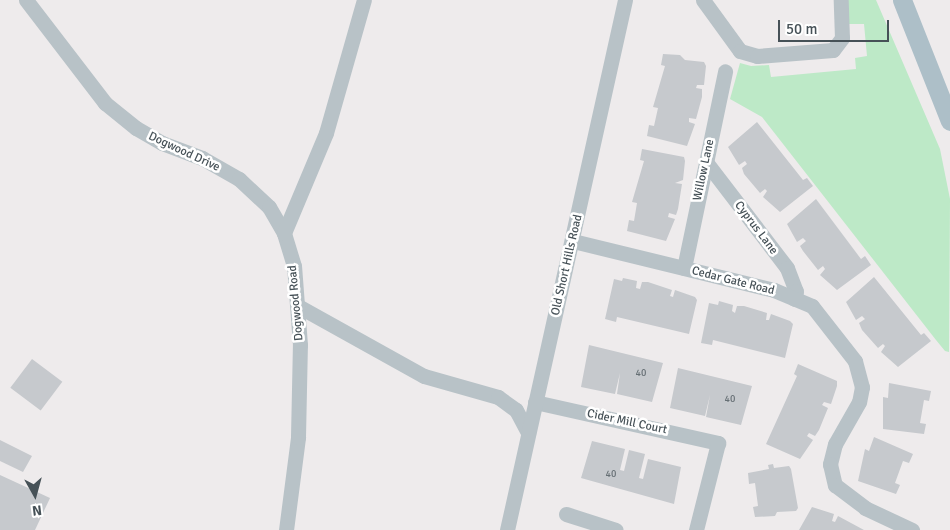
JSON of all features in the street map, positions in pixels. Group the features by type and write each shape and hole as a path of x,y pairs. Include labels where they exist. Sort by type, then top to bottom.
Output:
{"main road":[{"path":"902,0 950,121"}],"street":[{"name":"Dogwood Drive","path":"26,0 105,103 136,128 162,143 202,158 239,179 269,207 284,233"},
{"path":"284,233 326,133 364,0"},
{"name":"Old Short Hills Road","path":"506,530 573,241 624,0"},
{"path":"703,0 740,51 757,56 833,50 842,38 841,0"},
{"name":"Willow Lane","path":"684,268 725,71"},
{"name":"Cyprus Lane","path":"706,162 787,268 796,291 794,299"},
{"name":"Dogwood Road","path":"284,233 294,266 298,306 298,437 286,530"},
{"name":"Cedar Gate Road","path":"573,241 774,290 812,306 849,353 860,376 859,402 835,444 830,464 835,485 865,508 912,530"},
{"path":"298,306 424,376 498,396 516,410 528,433"},
{"name":"Cider Mill Court","path":"535,402 718,443 696,530"},
{"path":"566,514 616,530"}],"green space":[{"path":"847,0 876,0 940,149 950,199 949,352 945,351 936,340 762,117 730,99 740,63 751,66 769,65 771,77 856,69 855,58 867,56 864,24 849,24"}],"building":[{"path":"663,54 680,55 685,60 704,62 706,66 704,85 697,85 696,88 702,89 702,97 696,119 689,118 689,122 695,124 687,146 647,136 649,125 654,126 658,108 653,107 665,66 661,65"},
{"path":"757,122 803,180 807,178 813,186 780,212 763,197 767,191 765,189 760,193 744,174 742,168 747,164 745,161 739,165 728,147"},
{"path":"642,149 684,157 683,180 675,183 682,184 678,209 676,215 669,213 668,217 675,219 666,241 627,231 629,220 634,221 637,203 632,202 644,161 640,160"},
{"path":"816,199 861,259 865,256 871,265 837,290 820,275 825,269 823,266 818,270 803,251 800,246 806,241 803,238 797,242 787,224"},
{"path":"874,277 921,335 924,333 931,341 898,367 881,352 885,346 883,344 878,348 862,330 859,323 865,319 862,316 856,320 846,302"},
{"path":"623,278 637,281 636,288 640,289 642,282 648,282 672,290 670,296 673,297 675,290 695,297 697,300 689,334 617,317 616,322 605,319 614,279 622,281"},
{"path":"719,301 733,305 732,311 735,313 737,306 744,306 767,313 766,320 769,320 771,314 790,321 793,324 785,358 713,340 712,345 701,343 709,303 718,305"},
{"path":"589,345 663,363 652,402 617,394 620,373 615,394 581,387"},
{"path":"32,359 62,382 41,411 10,388"},
{"path":"798,364 837,381 831,404 824,402 822,405 828,408 819,430 815,436 809,433 807,436 813,440 800,459 766,444 797,376 794,374"},
{"path":"678,368 752,386 741,425 706,417 710,395 705,416 670,408"},
{"path":"889,383 931,391 929,401 924,400 920,423 926,424 924,434 883,429 883,397 888,398"},
{"path":"874,437 913,454 909,463 903,461 895,483 900,485 896,494 858,481 865,449 869,451"},
{"path":"0,440 32,456 23,472 0,461"},
{"path":"592,441 625,449 620,470 624,471 629,450 645,454 639,478 643,479 648,459 681,467 674,504 581,478"},
{"path":"773,464 774,468 789,466 791,469 798,508 796,511 777,512 775,516 755,517 753,507 758,506 755,483 749,484 748,473 769,469 768,465"},
{"path":"0,475 50,498 35,530 0,530"},
{"path":"812,507 834,514 832,521 835,522 838,516 864,530 799,530"}]}
